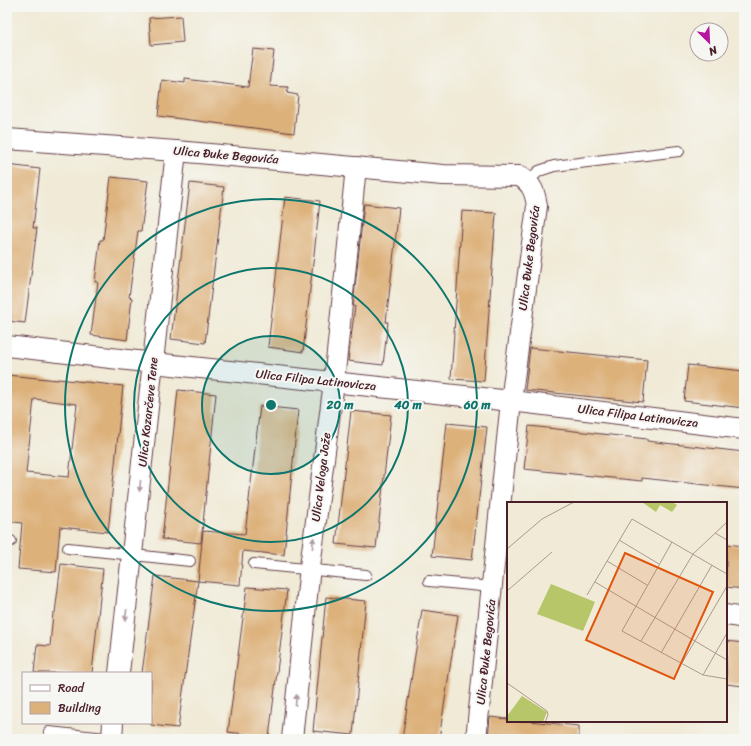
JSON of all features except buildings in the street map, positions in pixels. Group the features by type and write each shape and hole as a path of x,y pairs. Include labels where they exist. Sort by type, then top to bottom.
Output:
{"street":[{"name":"Ulica Đuke Begovića","path":"7,139 176,150 443,175 520,176 534,189 537,206 511,401 500,588 476,739"},
{"name":"Ulica Kozarčeve Tene","path":"119,672 154,363 176,150"},
{"name":"Ulica Veloga Jože","path":"292,739 309,570 334,382 356,167"},
{"name":"Ulica Filipa Latinovicza","path":"7,346 511,401 744,429"},
{"path":"727,615 744,618"}],"lane":[{"path":"528,182 539,171 554,166 679,151"},
{"path":"68,548 190,561"},
{"path":"254,564 366,575"},
{"path":"429,581 500,588"},
{"path":"49,732 114,735"}]}
